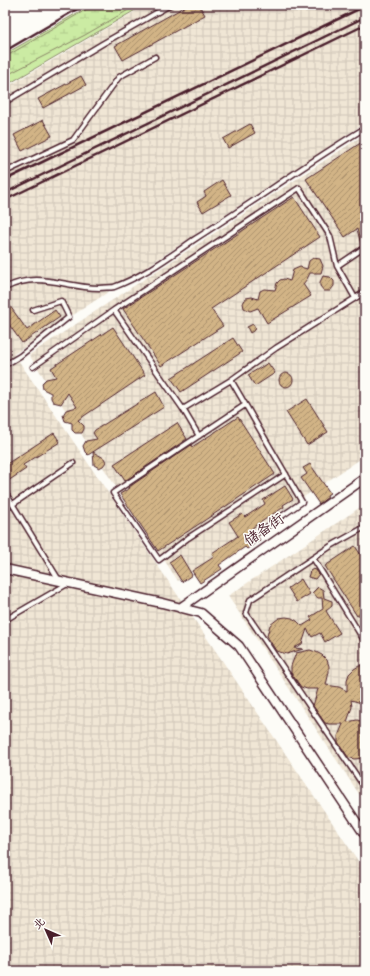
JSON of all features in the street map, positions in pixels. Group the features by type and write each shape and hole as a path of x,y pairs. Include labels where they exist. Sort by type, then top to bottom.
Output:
{"street":[{"name":"储备街","path":"180,608 365,478"},
{"path":"5,569 201,613 238,646 365,835"}],"lane":[{"path":"5,102 170,5"},
{"path":"5,172 74,140 119,78 155,57"},
{"path":"5,288 14,283 34,279 88,288 113,287 140,275 233,215 329,150 365,128"},
{"path":"33,367 114,310 299,188 330,236 337,266 355,298"},
{"path":"337,266 365,247"},
{"path":"183,409 231,380 276,348 365,292"},
{"path":"5,365 20,356 69,317 61,301 33,310"},
{"path":"114,310 183,409 199,436"},
{"path":"231,380 302,502 259,532"},
{"path":"245,405 113,493 159,560 188,538 286,474"},
{"path":"13,504 73,463"},
{"path":"5,492 59,581"},
{"path":"365,527 331,546 250,600 246,613 365,788"},
{"path":"313,558 363,634 365,642"},
{"path":"5,620 70,583"}],"shaded area":[{"path":"146,5 365,5 365,123 14,354 365,871 365,971 5,971 5,88"},
{"path":"365,134 365,456 178,581 29,355"},
{"path":"365,504 365,803 228,596"}],"green space":[{"path":"91,5 144,5 5,86 5,54"},
{"path":"94,5 137,5 85,35 5,76 5,57"}],"building":[{"path":"188,5 199,5 205,15 123,60 115,46"},
{"path":"81,76 86,85 43,108 38,99"},
{"path":"43,120 52,136 22,151 14,135"},
{"path":"250,124 255,133 228,148 223,139"},
{"path":"365,140 365,244 361,245 357,229 345,237 306,179"},
{"path":"222,180 231,195 203,212 197,202 206,196 204,192"},
{"path":"294,197 320,237 211,309 223,326 161,366 123,309"},
{"path":"313,258 320,259 323,266 321,273 310,273 303,284 311,296 267,323 258,308 250,311 244,308 243,303 246,298 252,297 258,299 260,291 264,289 275,290 277,283 280,280 284,279 290,281 293,270 300,267 307,269 309,261"},
{"path":"323,276 330,277 334,281 334,286 330,291 324,291 320,286"},
{"path":"5,299 27,330 55,310 60,317 22,343 5,319"},
{"path":"253,324 256,329 250,333 247,327"},
{"path":"113,327 145,375 78,420 84,426 84,429 82,433 75,433 72,430 72,423 65,421 63,415 66,410 77,407 68,393 61,404 53,402 51,393 43,389 42,383 46,379 56,377 51,368"},
{"path":"233,338 242,352 181,392 171,378"},
{"path":"268,363 275,373 255,386 248,375"},
{"path":"286,373 291,375 293,380 291,385 286,387 281,385 279,380 281,375"},
{"path":"156,392 164,407 88,455 85,452 83,446 86,441 97,439 93,433 95,430"},
{"path":"307,399 328,432 307,445 286,412"},
{"path":"238,417 275,474 158,551 120,494 191,445 192,447"},
{"path":"177,423 187,439 125,481 114,464"},
{"path":"54,433 60,442 23,465 26,469 8,481 5,476 5,465"},
{"path":"93,452 104,458 106,462 103,466 99,468 94,465"},
{"path":"310,464 330,493 327,495 328,497 319,504 301,478 307,474 303,468"},
{"path":"285,486 293,499 283,505 284,507 252,528 260,540 247,549 245,547 219,565 222,569 200,583 192,571 214,557 212,553 238,536 229,522 242,514 245,517 265,504 263,500"},
{"path":"355,546 365,561 365,611 357,616 325,566"},
{"path":"180,555 192,575 182,582 169,562"},
{"path":"313,569 319,574 315,579 308,577 310,571"},
{"path":"301,579 310,594 297,602 288,588"},
{"path":"318,587 323,590 324,598 332,601 332,606 326,611 340,633 325,642 320,633 312,637 307,629 302,644 294,648 303,649 287,654 276,651 267,636 270,625 279,618 286,617 292,618 302,626 312,620 310,617 323,609 322,598 318,598 312,593"},
{"path":"310,650 322,655 327,660 329,672 326,685 339,687 347,691 347,680 349,674 359,666 365,665 365,704 351,700 352,707 347,722 357,720 365,722 365,758 354,759 348,757 338,742 338,736 343,724 325,723 313,706 318,689 307,689 301,687 291,673 291,666 296,653"}],"railway":[{"path":"5,51 84,5"},
{"path":"5,180 365,6"},
{"path":"5,193 365,17"},
{"path":"5,200 365,25"}]}
